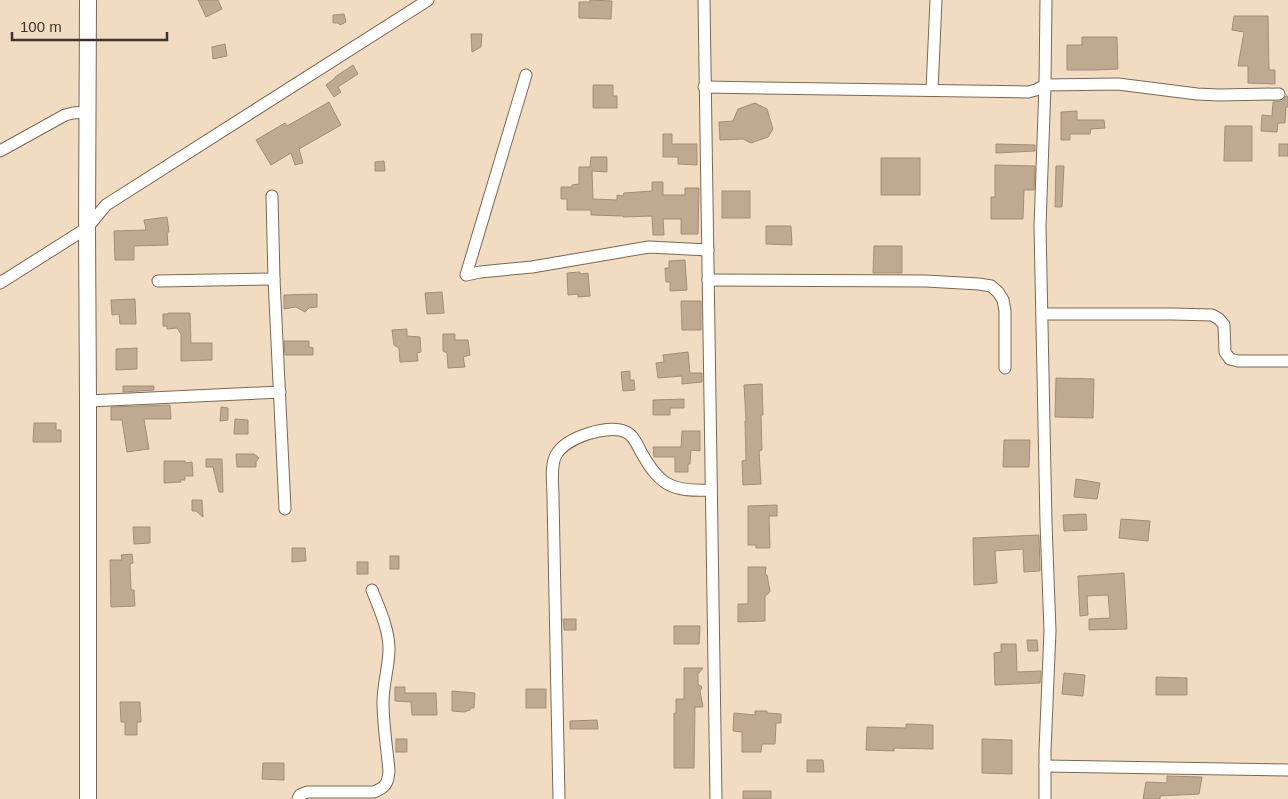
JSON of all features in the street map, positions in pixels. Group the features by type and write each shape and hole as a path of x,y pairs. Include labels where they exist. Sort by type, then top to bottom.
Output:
{"street":[{"path":"88,0 88,799"},
{"path":"0,283 87,228 106,205 428,0"},
{"path":"704,0 716,799"},
{"path":"932,90 936,0"},
{"path":"1045,799 1050,630 1040,226 1046,0"},
{"path":"526,75 466,275 532,267 649,247 708,250"},
{"path":"704,87 1028,92 1045,85 1118,84 1212,95 1280,94"},
{"path":"0,151 64,116 88,112"},
{"path":"272,196 285,509"},
{"path":"158,282 274,278"},
{"path":"708,280 926,282 991,286 1003,300 1005,311 1005,368"},
{"path":"1042,314 1212,315 1219,318 1224,325 1225,352 1230,359 1238,361 1288,361"},
{"path":"88,401 280,392"},
{"path":"559,799 552,497 552,472 557,454 566,445 592,432 612,430 626,432 633,438 651,470 659,478 674,488 711,490"},
{"path":"298,799 300,795 307,792 374,792 383,787 389,779 390,771 383,713 389,648 388,637 372,590"},
{"path":"1045,766 1288,770"}],"building":[{"path":"198,0 218,0 222,9 206,17"},
{"path":"590,0 612,1 611,19 579,18 579,2 590,2"},
{"path":"344,14 346,22 340,25 333,23 333,15"},
{"path":"1234,16 1268,16 1269,70 1275,70 1275,84 1248,83 1248,66 1238,66 1244,32 1232,30"},
{"path":"471,34 482,34 481,47 472,52"},
{"path":"1082,37 1117,37 1118,69 1067,70 1067,45 1082,45"},
{"path":"225,44 227,56 213,59 212,47"},
{"path":"353,65 358,74 338,87 341,92 334,97 326,85"},
{"path":"593,85 613,85 613,96 617,96 617,108 593,108"},
{"path":"1288,96 1288,107 1286,107 1285,123 1278,123 1277,132 1261,131 1262,115 1272,116 1273,102 1282,101"},
{"path":"329,102 341,125 299,149 303,163 295,165 291,153 271,165 256,140 285,123 287,126"},
{"path":"755,103 767,109 773,129 768,137 751,143 743,139 720,140 719,122 733,121 738,109"},
{"path":"1077,111 1077,120 1104,120 1105,128 1091,129 1090,134 1070,134 1070,140 1061,140 1061,112"},
{"path":"1225,126 1252,126 1252,161 1224,161"},
{"path":"663,134 672,134 672,144 697,144 697,165 678,164 678,157 663,157"},
{"path":"996,144 1035,145 1035,151 996,153"},
{"path":"1279,144 1288,144 1288,156 1279,156"},
{"path":"591,157 607,157 607,172 592,171 593,199 617,200 617,195 623,196 624,193 652,191 652,182 663,182 663,195 685,195 685,188 699,188 698,234 681,234 681,219 663,219 664,235 653,235 652,216 591,215 591,210 567,210 567,199 561,199 561,187 572,187 572,185 579,184 579,167 590,167"},
{"path":"881,158 920,158 920,195 881,195"},
{"path":"384,161 385,171 375,171 375,162"},
{"path":"995,165 1035,166 1034,190 1024,190 1023,219 991,219 991,197 995,197"},
{"path":"1056,166 1064,166 1062,207 1055,207"},
{"path":"722,191 750,191 750,218 722,218"},
{"path":"167,217 168,245 134,246 134,260 115,260 114,231 146,230 144,220"},
{"path":"766,226 791,226 792,245 766,244"},
{"path":"874,246 902,246 902,273 873,273"},
{"path":"685,260 687,290 670,291 670,282 666,282 665,268 669,268 669,261"},
{"path":"580,272 580,274 588,273 590,296 578,297 578,294 568,295 567,273"},
{"path":"442,292 444,313 427,314 425,293"},
{"path":"317,294 317,307 309,308 305,312 296,307 284,309 284,295"},
{"path":"135,299 136,324 120,324 119,314 112,315 111,300"},
{"path":"681,301 701,301 701,330 682,330"},
{"path":"190,313 191,343 212,343 212,360 181,361 181,334 177,328 167,329 167,326 163,326 163,314"},
{"path":"407,329 407,336 420,337 421,352 417,353 418,361 400,362 399,348 394,345 392,330"},
{"path":"443,334 455,334 455,340 468,340 470,355 463,357 465,367 448,368 447,353 443,351"},
{"path":"284,341 309,341 309,347 313,348 313,355 285,355"},
{"path":"137,348 137,369 116,370 116,349"},
{"path":"688,352 690,373 702,373 702,382 682,384 682,376 658,378 656,363 664,362 663,355"},
{"path":"630,371 630,380 634,380 635,390 623,391 621,372"},
{"path":"1056,378 1094,379 1093,418 1055,417"},
{"path":"762,384 762,450 759,451 761,484 743,485 742,461 746,460 744,385"},
{"path":"123,386 154,386 154,390 123,392"},
{"path":"684,399 684,408 670,408 670,415 653,415 653,400"},
{"path":"170,405 171,419 144,419 149,449 127,452 122,420 111,420 111,407"},
{"path":"221,407 228,408 228,420 220,421"},
{"path":"235,419 248,420 248,434 234,434"},
{"path":"34,423 56,423 56,430 61,430 61,442 33,442"},
{"path":"682,431 700,431 700,451 691,450 688,472 675,472 675,457 654,457 653,447 681,447"},
{"path":"1004,440 1030,440 1029,467 1003,467"},
{"path":"236,454 254,454 259,458 256,462 256,467 237,467"},
{"path":"206,459 222,459 223,492 219,492 213,467 206,467"},
{"path":"164,461 192,462 193,476 185,476 185,480 180,480 181,482 164,483"},
{"path":"1076,479 1100,483 1097,499 1074,497"},
{"path":"192,500 202,500 203,517 196,511 192,511"},
{"path":"777,505 777,516 769,516 770,548 756,548 756,545 748,545 748,506"},
{"path":"1086,514 1087,530 1064,531 1063,515"},
{"path":"1121,519 1150,521 1148,541 1119,538"},
{"path":"133,527 150,527 150,543 134,544"},
{"path":"1039,535 1040,571 1024,572 1023,549 995,551 997,583 974,585 973,538"},
{"path":"292,548 305,548 306,561 292,562"},
{"path":"132,554 133,563 130,564 131,590 134,590 135,606 111,607 110,560 122,560 121,555"},
{"path":"390,556 399,556 399,569 390,569"},
{"path":"357,562 368,562 368,574 357,574"},
{"path":"748,567 766,567 765,575 767,575 770,591 765,596 765,621 738,622 738,604 748,604"},
{"path":"1124,573 1127,629 1089,630 1089,619 1110,618 1108,595 1087,596 1088,615 1080,616 1078,576"},
{"path":"563,619 576,619 576,630 564,630"},
{"path":"674,626 700,626 699,644 674,644"},
{"path":"1027,640 1037,640 1038,651 1028,651"},
{"path":"1001,644 1016,644 1017,672 1041,671 1040,683 995,685 994,653 1001,652"},
{"path":"684,668 703,668 698,674 698,684 702,687 700,691 703,707 695,707 694,768 674,768 674,713 676,713 676,699 684,699"},
{"path":"1064,673 1085,675 1083,696 1062,694"},
{"path":"1156,677 1187,678 1187,695 1156,695"},
{"path":"395,687 405,687 405,693 436,693 437,715 412,715 411,702 395,701"},
{"path":"526,689 546,689 546,708 526,708"},
{"path":"452,691 475,693 474,708 464,712 452,711"},
{"path":"120,702 140,702 141,722 137,722 137,735 125,735 125,722 121,722"},
{"path":"755,711 781,714 781,723 776,723 775,744 762,744 761,752 742,752 742,732 733,731 734,713 755,715"},
{"path":"597,720 598,729 570,729 570,721"},
{"path":"906,724 933,725 933,749 894,748 894,751 866,750 867,727 906,728"},
{"path":"396,739 407,739 407,752 396,752"},
{"path":"982,739 1012,740 1012,774 982,773"},
{"path":"807,760 823,760 824,772 807,772"},
{"path":"263,763 284,763 284,780 262,779"},
{"path":"1167,776 1202,777 1199,794 1160,796 1160,799 1143,799 1146,782 1167,783"},
{"path":"743,791 771,791 771,799 743,799"}]}
